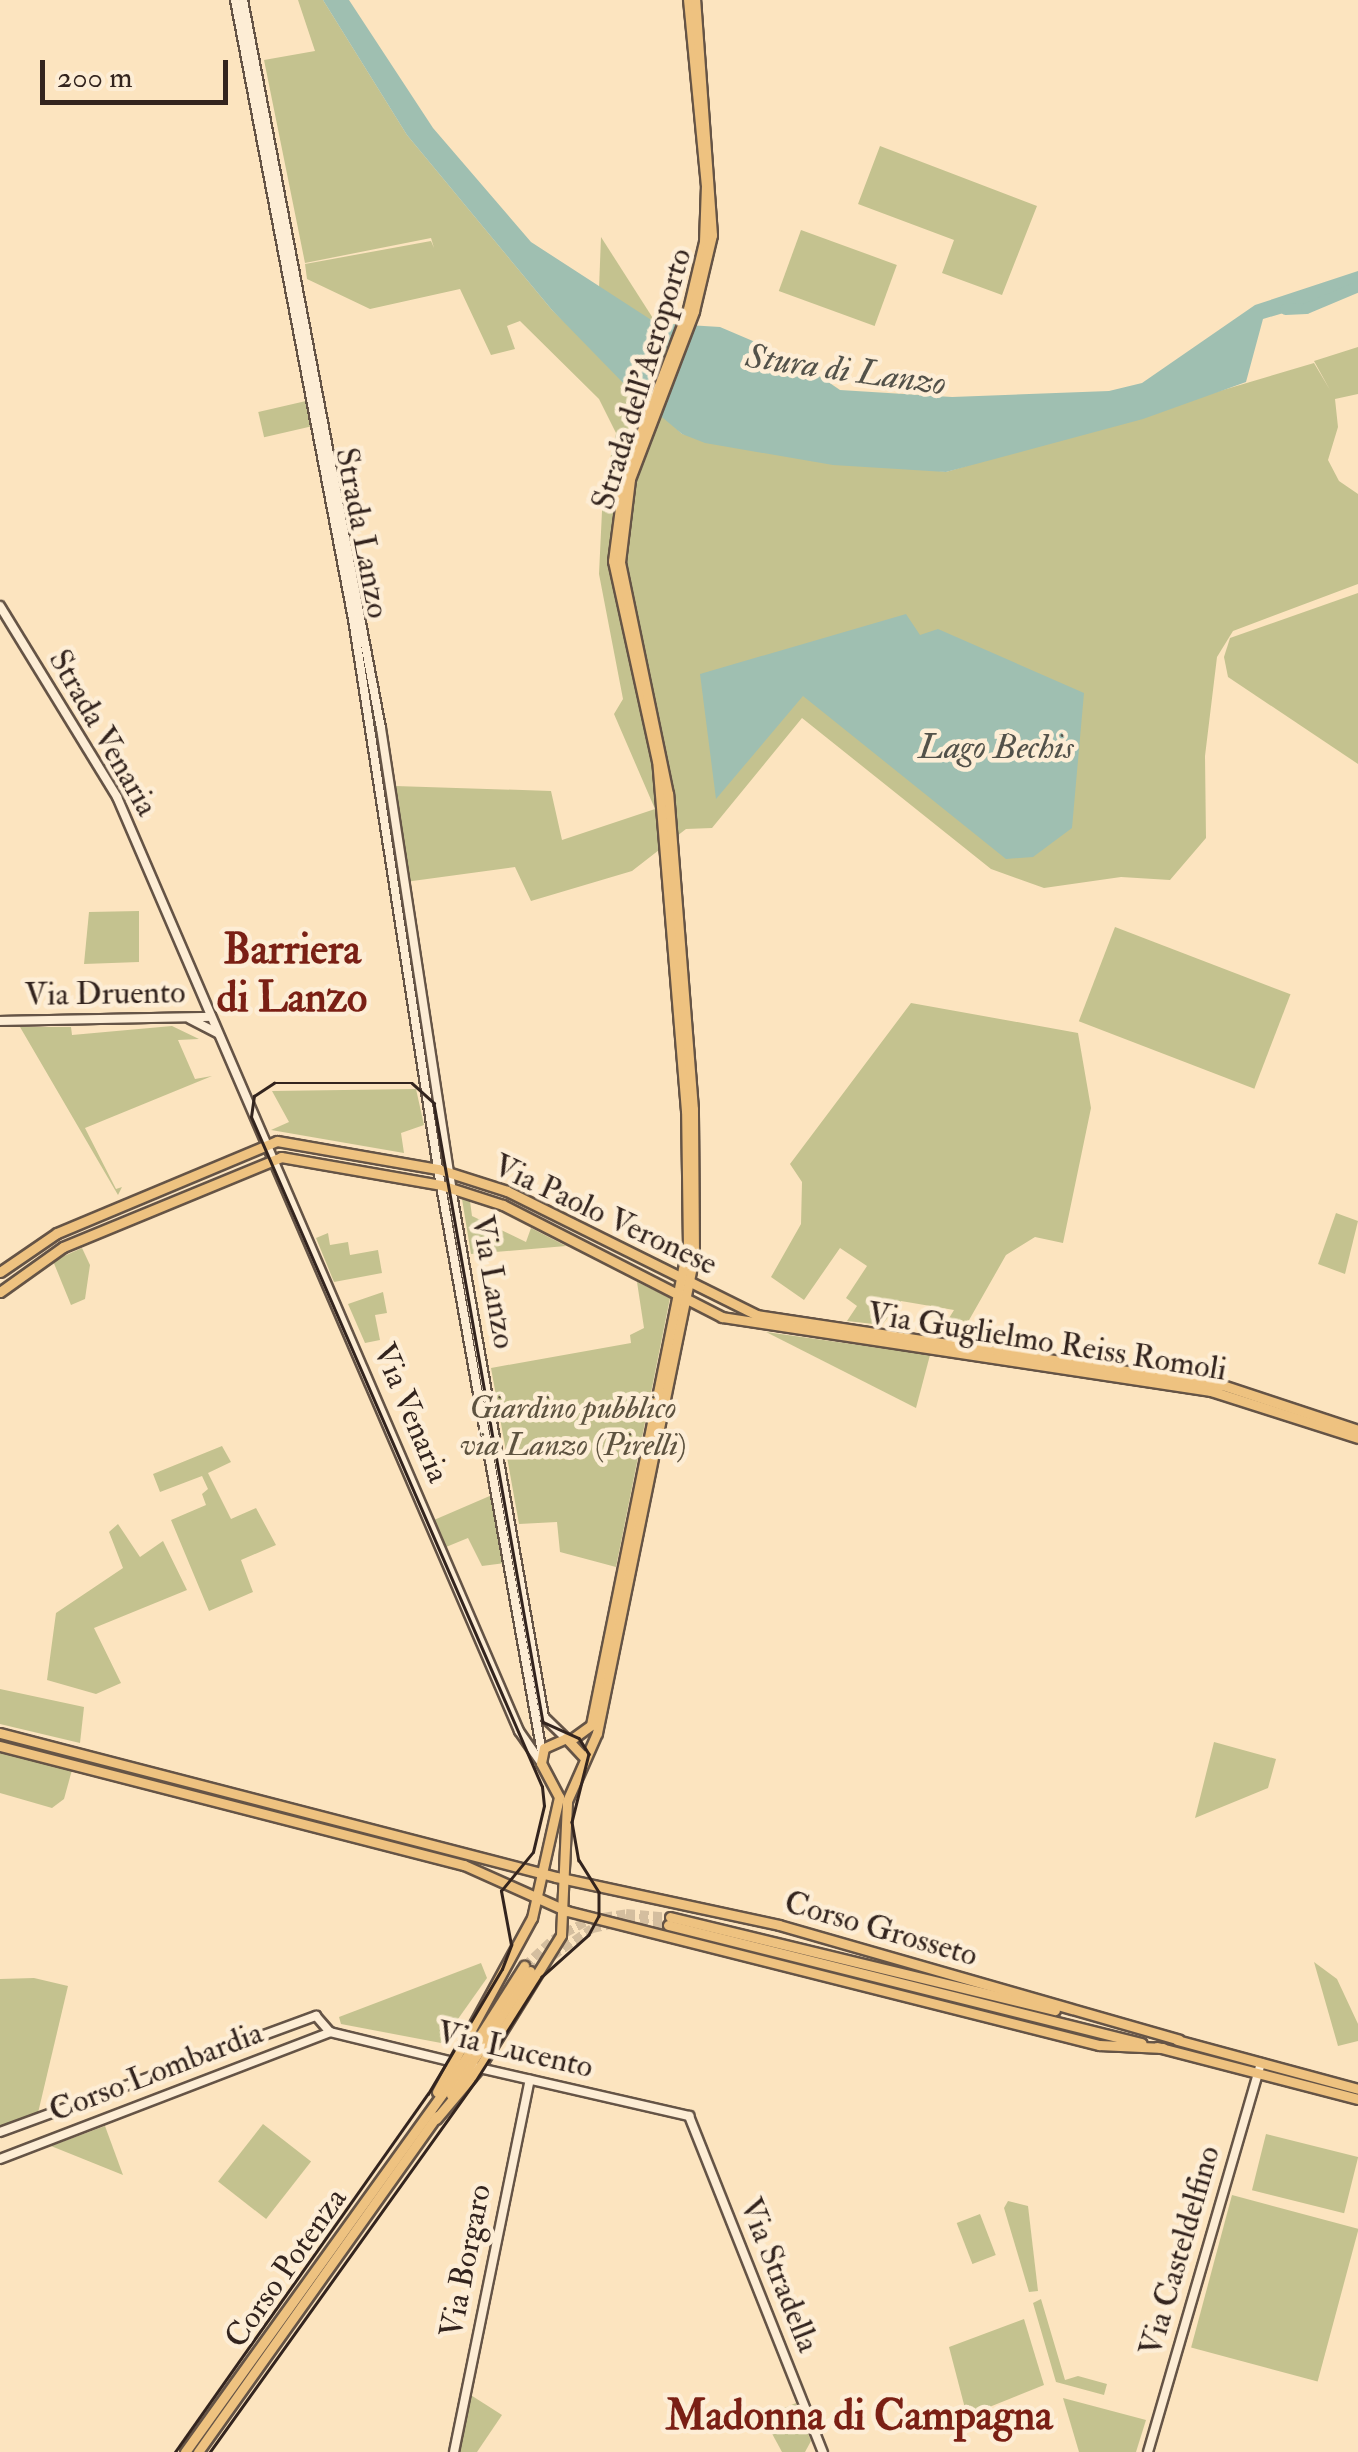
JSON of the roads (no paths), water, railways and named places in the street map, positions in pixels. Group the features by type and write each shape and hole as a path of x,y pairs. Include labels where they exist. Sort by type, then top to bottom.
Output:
{"main road":[{"name":"Strada dell'Aeroporto","path":"682,1297 691,1247 693,1110 668,794 620,562 622,519 641,441 700,269 708,165 691,0"},
{"name":"Via Paolo Veronese","path":"264,1143 438,1169 506,1191 737,1307"},
{"path":"0,1272 53,1235 264,1143"},
{"name":"Via Paolo Veronese","path":"273,1160 446,1186 503,1205 722,1316"},
{"path":"0,1292 63,1247 273,1160"},
{"path":"682,1297 598,1727 575,1775 555,1778 542,1758 551,1740 569,1739 591,1727 682,1297"},
{"name":"Via Guglielmo Reiss Romoli","path":"737,1307 1237,1388 1358,1430"},
{"name":"Via Guglielmo Reiss Romoli","path":"722,1316 1211,1391 1358,1438"},
{"path":"0,1733 543,1874"},
{"path":"569,1739 583,1756"},
{"path":"0,1746 464,1865 538,1900"},
{"name":"Corso Potenza","path":"198,2452 466,2065 550,1961 566,1911 566,1810 575,1775"},
{"name":"Corso Potenza","path":"185,2452 466,2065 538,1900 559,1797 555,1778"},
{"name":"Corso Grosseto","path":"543,1874 779,1925 1179,2040 1358,2099"},
{"name":"Corso Grosseto","path":"538,1900 566,1911 1099,2045 1163,2048"},
{"path":"669,1921 787,1950"},
{"name":"Corso Grosseto","path":"787,1950 1179,2040"},
{"name":"Corso Grosseto","path":"787,1950 1163,2048 1358,2088"},
{"path":"466,2065 527,1968"}],"street":[{"name":"Strada Lanzo","path":"236,0 353,619 426,1077"},
{"name":"Strada Lanzo","path":"243,0 381,728 433,1061"},
{"name":"Strada Venaria","path":"0,606 117,796 237,1080"},
{"name":"Via Druento","path":"0,1022 211,1017"},
{"path":"187,1018 218,1033"},
{"name":"Via Lanzo","path":"433,1061 449,1173 446,1186 542,1758"},
{"name":"Via Lanzo","path":"426,1077 438,1169 446,1186 544,1717 569,1739"},
{"name":"Via Venaria","path":"237,1080 519,1731 542,1758"},
{"name":"Corso Lombardia","path":"0,2132 316,2016 330,2032 0,2158"},
{"name":"Via Lucento","path":"330,2032 688,2116"},
{"name":"Via Casteldelfino","path":"1148,2452 1259,2068"},
{"name":"Via Borgaro","path":"454,2452 530,2080"},
{"name":"Via Stradella","path":"688,2116 822,2452"}],"water":[{"path":"323,0 349,0 433,128 531,242 656,323 720,327 793,358 840,390 952,397 1109,391 1142,383 1255,305 1358,271 1358,291 1263,319 1246,382 1143,419 946,472 833,465 705,443 682,434 630,390 552,310 407,135"},
{"name":"Lago Bechis","path":"906,614 920,635 938,629 1084,693 1072,828 1033,857 1006,859 803,696 716,799 700,674"}],"waterway":[{"name":"Stura di Lanzo","path":"1285,309 1306,308 1358,286"}],"tunnel":[{"path":"524,1966 553,1939 590,1919 626,1913 670,1917"},
{"path":"530,1971 592,1928 626,1921 668,1925"}],"tram line":[{"path":"175,2452 428,2094 502,1969 511,1945 501,1891 533,1852 544,1806 542,1787 251,1117 254,1096 274,1083 412,1083 434,1103 543,1722 579,1738 589,1754 572,1822 579,1860 599,1892 599,1916 589,1935 542,1977 476,2081 210,2452"}],"district":[{"name":"Barriera di Lanzo","path":"292,974"},
{"name":"Madonna di Campagna","path":"859,2416"}],"park label":[{"name":"Giardino pubblico via Lanzo (Pirelli)","path":"573,1428"}]}
